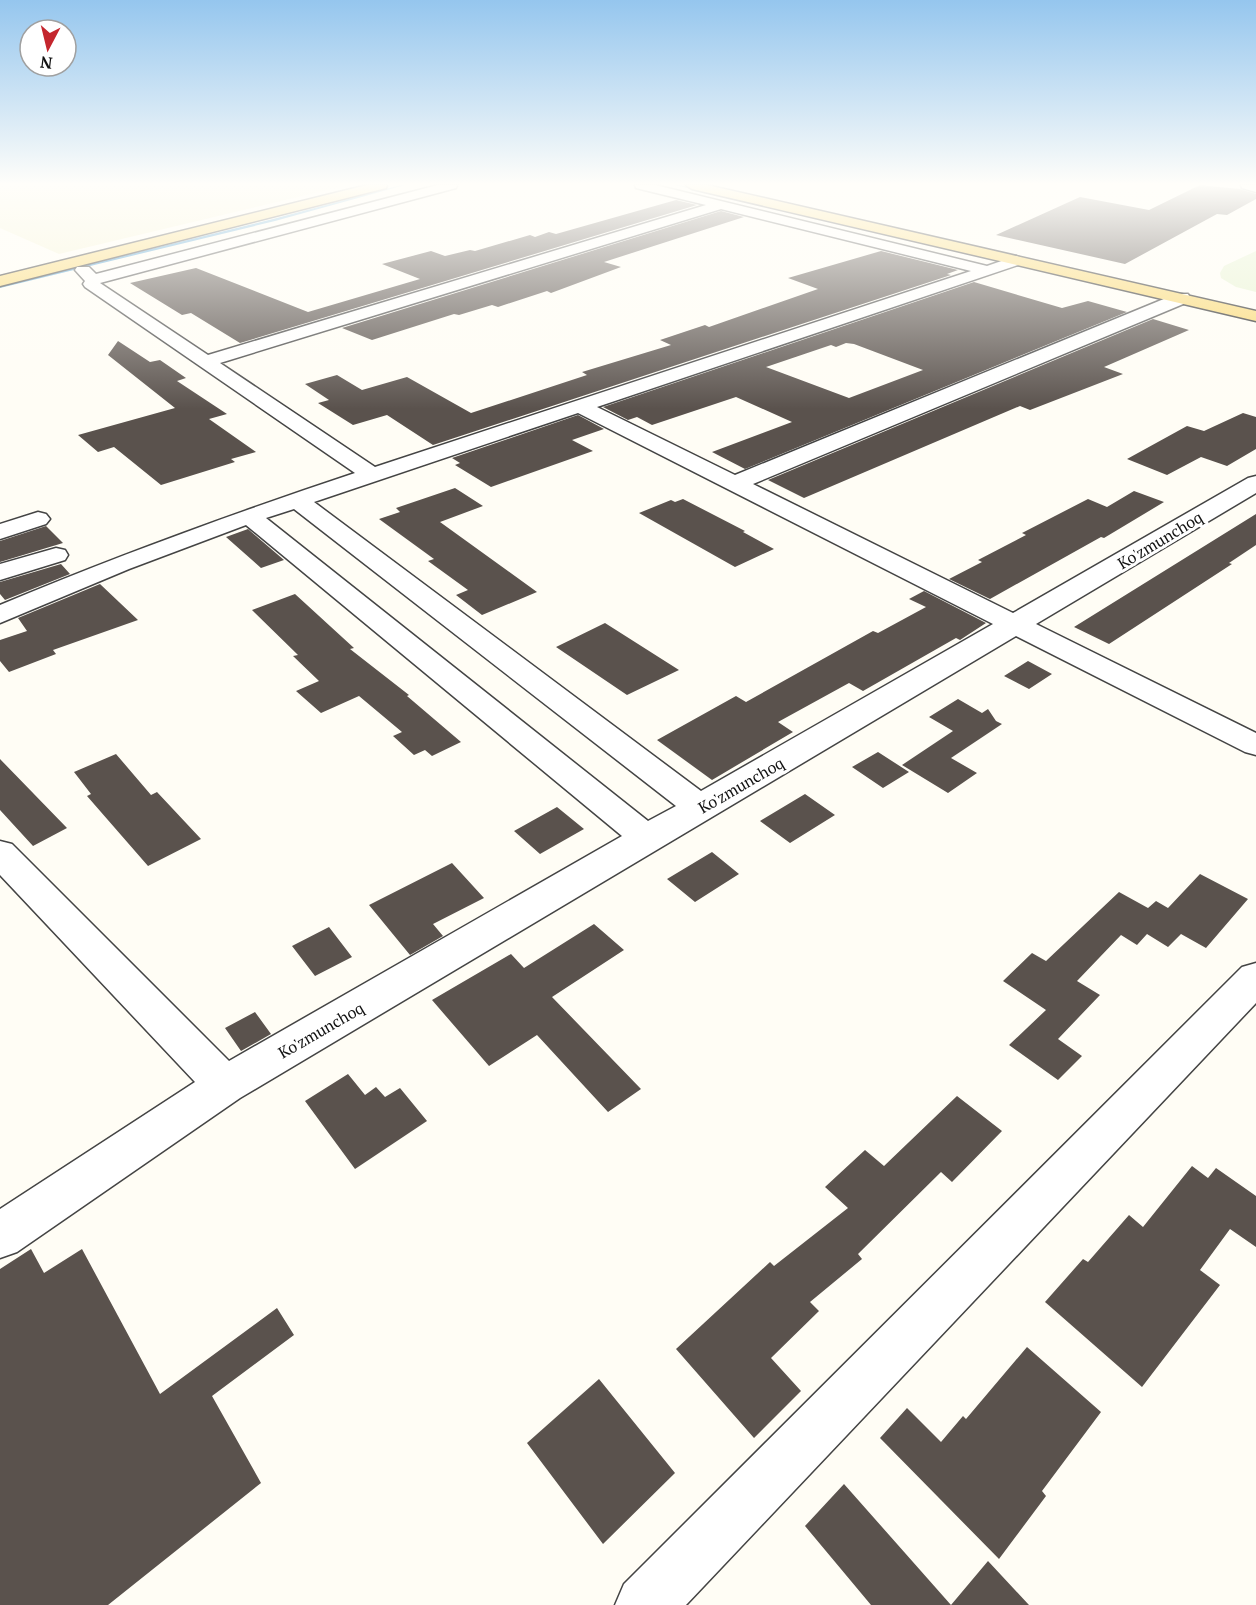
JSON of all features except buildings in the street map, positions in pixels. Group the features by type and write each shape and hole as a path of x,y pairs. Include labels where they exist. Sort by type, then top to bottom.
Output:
{"main road":[{"path":"0,281 84,272 122,260"},
{"path":"988,260 1174,301 1256,314"},
{"path":"1026,260 1256,314"}],"street":[{"path":"84,272 134,260"},
{"path":"205,362 542,260"},
{"path":"984,260 1004,264"},
{"path":"84,272 91,284 205,362 370,459 395,467 581,407 1004,264"},
{"path":"84,272 108,280 370,459"},
{"path":"733,484 1174,301"},
{"path":"581,407 1256,745"},
{"path":"0,615 120,564 297,500 370,459"},
{"name":"Ko'zmunchoq","path":"0,1236 225,1085 1256,483"},
{"path":"297,500 701,808"},
{"path":"249,516 648,839"},
{"path":"0,532 38,519"},
{"path":"0,572 56,555"},
{"path":"0,853 225,1085"},
{"path":"645,1605 1256,978"}],"green space":[{"path":"1237,260 1256,260 1256,292 1236,287 1221,278 1220,273 1224,266"}],"waterway":[{"path":"0,287 111,260"}]}
